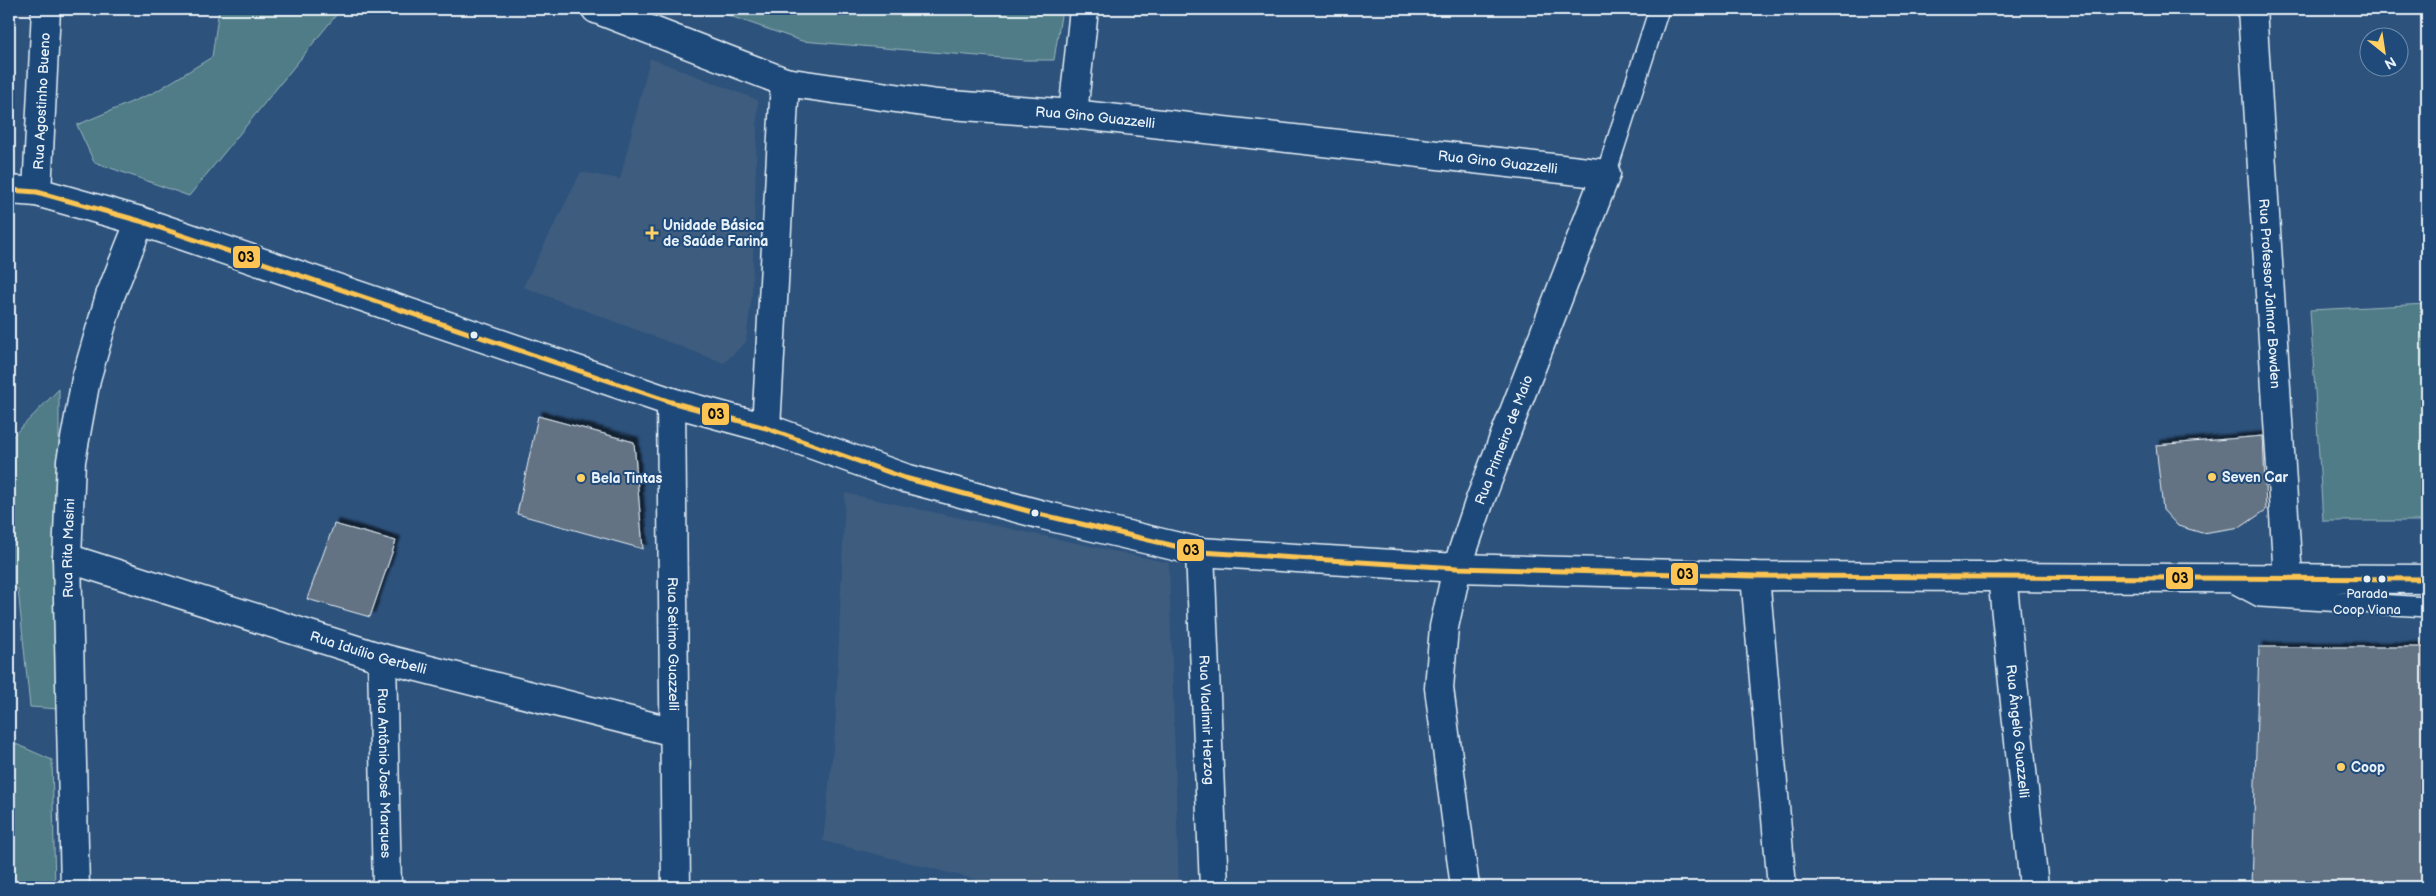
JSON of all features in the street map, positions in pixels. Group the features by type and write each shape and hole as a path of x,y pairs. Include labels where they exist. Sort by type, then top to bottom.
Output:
{"street":[{"name":"Rua Agostinho Bueno","path":"37,192 46,9"},
{"name":"Rua Gino Guazzelli","path":"596,9 785,82 937,104 1073,114 1606,174"},
{"path":"1073,114 1084,9"},
{"name":"Rua Professor Jalmar Bowden","path":"2252,9 2288,578"},
{"path":"766,428 785,82"},
{"name":"Rua Primeiro de Maio","path":"1465,887 1438,688 1444,627 1457,568 1480,500 1606,174"},
{"path":"9,190 37,192 140,221 672,402 766,428 905,478 1043,515 1200,552 1457,568 1755,576 2427,579"},
{"name":"Rua Rita Masini","path":"75,887 67,558 71,461 86,379 110,296 140,221"},
{"name":"Rua Setimo Guazzelli","path":"672,402 676,887"},
{"name":"Rua Vladimir Herzog","path":"1200,552 1214,887"},
{"name":"Rua Iduílio Gerbelli","path":"67,558 382,658 674,732"},
{"path":"1755,576 1782,887"},
{"name":"Rua Ângelo Guazzelli","path":"2002,576 2034,887"},
{"name":"Rua Antônio José Marques","path":"382,658 387,887"}],"lane":[{"name":"Rua Primeiro de Maio","path":"1606,174 1659,9"},
{"path":"2223,577 2260,597 2427,607"}],"shaded area":[{"name":"Unidade Básica de Saúde Farina","path":"650,58 758,100 752,295 746,342 724,363 523,287 581,172 620,179"},
{"path":"845,493 1169,563 1179,887 1005,887 823,841 835,730"}],"green space":[{"path":"219,9 341,9 189,196 94,162 77,125 155,92 212,57"},
{"path":"710,9 1062,9 1054,60 1025,60 802,41"},
{"path":"2427,304 2427,521 2323,521 2310,310"},
{"path":"59,389 59,709 30,707 18,589 9,589 9,440"},
{"path":"9,741 52,760 55,887 9,887"}],"building":[{"name":"Bela Tintas","path":"538,416 634,442 643,549 517,514"},
{"name":"Seven Car","path":"2263,436 2266,510 2241,527 2202,533 2178,526 2163,510 2156,445"},
{"path":"334,524 396,541 370,617 307,599"},
{"name":"Coop","path":"2259,647 2427,647 2427,887 2252,887"}],"transit line":[{"name":"03","path":"9,190 37,192 140,221 671,402 766,428 905,478 1043,515 1200,552 1457,568 1755,576 2427,579"}],"place":[{"name":"Unidade Básica de Saúde Farina","path":"652,233"},
{"name":"Seven Car","path":"2212,477"},
{"name":"Bela Tintas","path":"581,478"},
{"name":"Parada Coop Viana","path":"2367,579"},
{"name":"Coop","path":"2341,767"}]}
